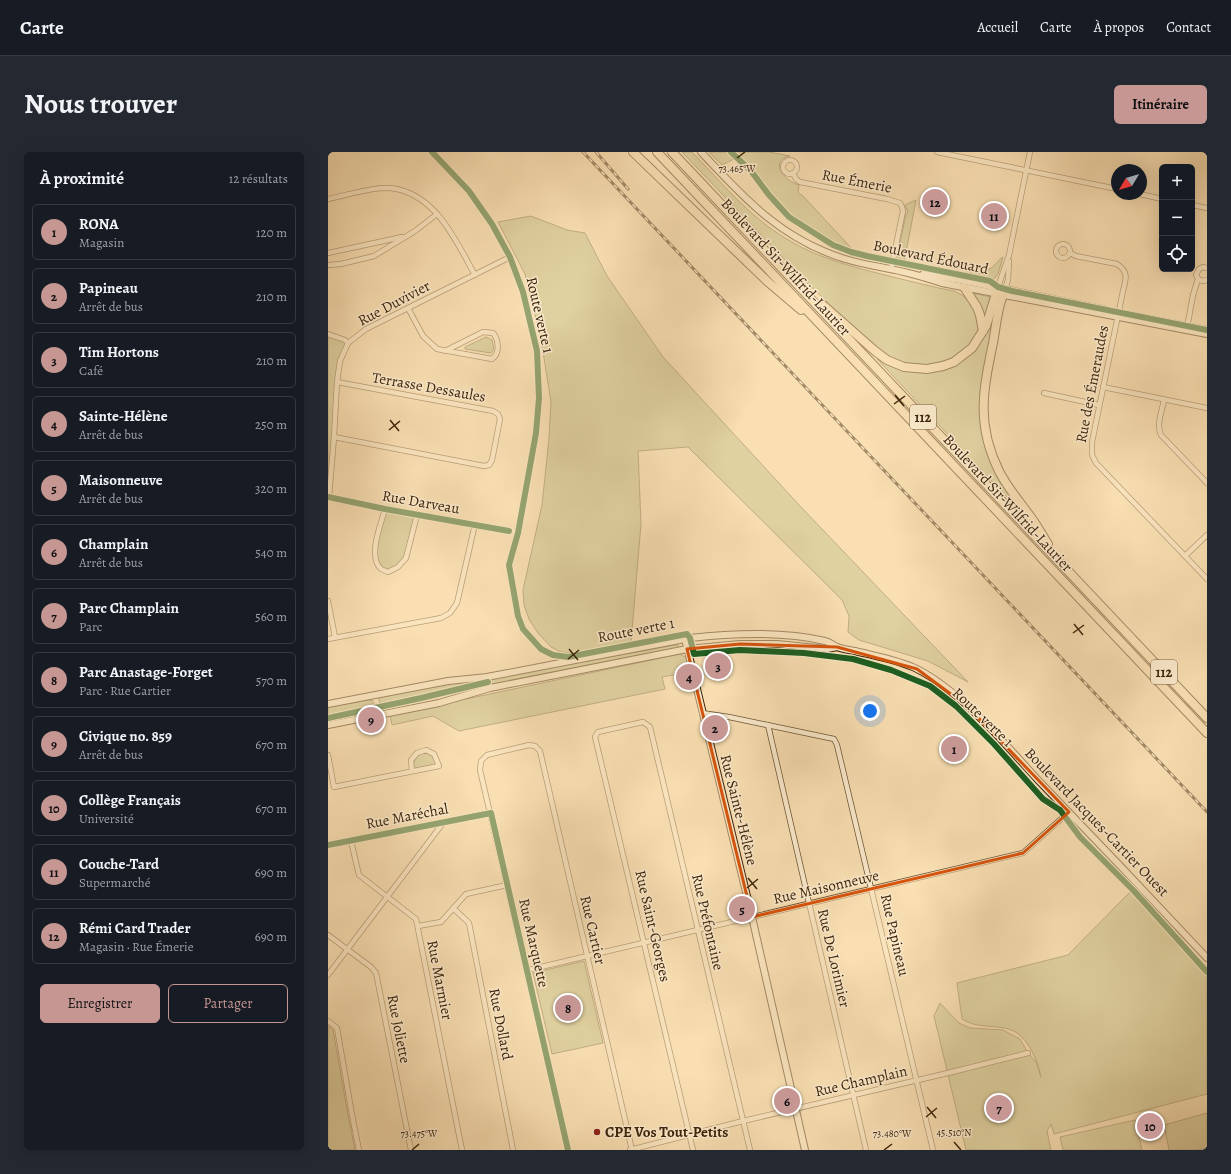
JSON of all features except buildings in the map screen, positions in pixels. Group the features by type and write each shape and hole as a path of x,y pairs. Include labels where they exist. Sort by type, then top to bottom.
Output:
{"highway":[{"path":"633,152 768,282 836,341"},
{"name":"Boulevard Sir-Wilfrid-Laurier","path":"657,152 1207,733"},
{"name":"Boulevard Sir-Wilfrid-Laurier","path":"672,152 1207,718"},
{"path":"789,275 887,360 904,367 927,369 938,368 950,364 970,350 977,342 987,323 1000,291"},
{"path":"964,287 979,311 982,331"},
{"path":"1000,291 984,387 983,413 986,432 992,456 1004,480 1031,517 1057,559"}],"main road":[{"name":"Boulevard Édouard","path":"701,152 752,205 767,218 789,234 814,247 830,254 860,263 905,272 964,287 1000,291"},
{"name":"Boulevard Édouard","path":"905,272 944,277 1000,291 1186,328 1207,334"},
{"name":"Boulevard Édouard","path":"1186,328 1207,330"},
{"name":"Boulevard Jacques-Cartier Ouest","path":"328,704 448,681 487,677 685,639 721,635 779,635 828,641 837,647"},
{"name":"Rue Sainte-Hélène","path":"685,639 752,917 805,1150"},
{"name":"Boulevard Jacques-Cartier Ouest","path":"328,725 439,703 490,688 687,650 740,644 777,644 827,648 837,647 885,658 916,669 942,684 967,706 1133,878 1207,958"}],"street":[{"path":"937,152 1111,188"},
{"path":"1000,291 1008,280 1009,255 1030,152"},
{"name":"Rue Émerie","path":"793,173 796,179 800,182 887,199 900,203 903,212 891,269"},
{"path":"328,199 377,189 397,189 417,196 437,214 448,228 475,275"},
{"path":"1147,196 1159,198"},
{"path":"1195,206 1207,208"},
{"path":"328,265 341,264 374,256 437,214"},
{"path":"328,253 406,236"},
{"name":"Rue des Émeraudes","path":"1070,253 1076,256 1117,264 1123,268 1126,278 1091,445 1092,455 1096,462 1207,579"},
{"name":"Rue Duvivier","path":"328,497 334,437 337,382 340,361 348,343 366,329 506,259"},
{"path":"1186,328 1198,279 1196,275 1197,270 1207,268"},
{"path":"1198,279 1202,281 1207,280"},
{"path":"408,308 423,336 437,349 446,351 492,359 496,357 497,353 496,336 493,333 483,332 446,351"},
{"path":"328,334 345,340 348,343"},
{"name":"Terrasse Dessaules","path":"334,437 484,466 489,465 492,460 500,419 498,414 493,411 337,382"},
{"path":"1103,387 1207,408"},
{"path":"1044,393 1099,405"},
{"path":"1164,400 1159,431 1207,483"},
{"name":"Rue Darveau","path":"328,497 416,515 509,531"},
{"path":"385,509 375,549 375,558 380,568 388,572 398,567 406,558 416,515"},
{"path":"328,639 441,618 450,612 457,603 475,524"},
{"path":"1185,556 1207,535"},
{"path":"328,601 335,637"},
{"name":"Rue Papineau","path":"702,713 729,717 834,739 837,745 934,1150"},
{"name":"Rue Préfontaine","path":"623,727 643,722 650,727 750,1150"},
{"name":"Rue De Lorimier","path":"768,725 866,1150"},
{"name":"Rue Saint-Georges","path":"623,727 598,732 595,737 693,1150"},
{"name":"Rue Cartier","path":"506,750 529,745 535,746 540,751 631,1150"},
{"path":"328,755 334,787 439,766 434,754 426,750 417,753 411,760 412,771"},
{"name":"Rue Marquette","path":"506,750 487,755 481,761 480,770 528,970 568,1150"},
{"name":"Rue Maisonneuve","path":"528,970 1023,853 1069,812"},
{"name":"Rue Maréchal","path":"328,846 491,813"},
{"path":"328,975 443,822"},
{"name":"Rue Marmier","path":"351,841 359,875 416,919 462,1150"},
{"path":"418,926 441,922 466,894 508,885"},
{"name":"Rue Dollard","path":"453,908 469,922 513,1150"},
{"name":"Rue Joliette","path":"328,935 374,970 377,976 411,1150"},
{"path":"328,1022 337,1028 359,1150"},
{"name":"Rue Champlain","path":"631,1150 743,1121 917,1081 1028,1052"}],"highlighted area":[{"path":"740,644 837,647 917,669 967,706 1069,812 1023,853 752,917 687,649"}],"green space":[{"path":"682,152 692,152 756,217 795,244 824,257 855,267 954,291 962,295 973,305 979,324 973,343 952,358 932,365 909,365 886,356 853,327 800,276"},
{"path":"709,152 769,152 790,156 783,158 780,162 779,166 784,176 799,185 798,193 803,196 855,252 834,244 791,216 740,156 722,165"},
{"path":"916,200 904,263 898,260 897,257 908,210 906,209 905,205"},
{"path":"531,216 567,230 585,233 607,276 663,357 800,506 968,682 928,661 859,640 848,632 849,616 842,600 688,447 638,451 641,524 631,642 575,653 561,652 551,647 538,633 529,619 524,605 523,590 542,505 549,439 551,402 541,339 525,274 498,222"},
{"path":"1003,257 998,274 994,279 969,276 976,268 975,272 987,274 987,270 992,268"},
{"path":"972,293 990,297 984,324"},
{"path":"990,323 993,324 985,436 1019,506 1017,508 877,359 879,357 902,368 956,363"},
{"path":"328,334 348,343 340,361 328,497"},
{"path":"486,337 492,340 494,349 491,353 465,349 465,347"},
{"path":"385,509 417,515 406,558 388,572 380,568 375,549"},
{"path":"676,645 679,646 678,648 493,685 383,709 381,708 379,699 381,697 445,684 481,680"},
{"path":"680,654 687,658 690,672 662,677 665,689 459,731 433,716 392,725 390,715"},
{"path":"369,700 373,701 371,711 328,720 328,707"},
{"path":"426,752 433,756 436,764 413,769 416,758"},
{"path":"1131,891 1207,970 1207,1094 1054,1134 1051,1124 1047,1131 1051,1150 966,1150 934,1016 940,1003 959,1023 970,1028 1003,1030 1020,1039 1028,1053 1036,1062 1041,1077 1037,1062 1029,1046 1018,1034 1012,1030 973,1024 962,1019 957,983 1068,955"},
{"path":"584,961 603,1043 552,1054 533,973"},
{"path":"328,1026 333,1030 355,1150 328,1150"},
{"path":"1207,1113 1207,1148 1197,1150 1169,1150 1164,1125"},
{"path":"1135,1120 1142,1150 1063,1150 1060,1137"}],"railway":[{"path":"583,152 1207,812"},
{"path":"596,152 628,189"}],"cycle path":[{"name":"Route verte 1","path":"432,152 469,191 492,224 510,257 523,292 537,351 539,398 536,433 518,533 509,565 518,616 523,629 541,649 553,655 568,657 687,634 690,638 694,654 740,650 804,653 853,659 891,670 930,686 956,706 994,744 1043,799 1060,810 1080,837 1134,891 1207,972"},
{"path":"731,152 751,171 769,195 789,217 833,245 851,252 990,281 998,287 1012,291 1207,330"},
{"path":"328,497 385,509 509,531"},
{"path":"328,718 488,682"},
{"path":"328,845 491,813 568,1150"}],"place":[{"name":"Rémi Card Trader","path":"935,202"},
{"name":"Couche-Tard","path":"994,216"},
{"name":"Tim Hortons","path":"718,666"},
{"name":"Sainte-Hélène","path":"689,677"},
{"name":"Civique no. 859","path":"371,720"},
{"name":"Papineau","path":"715,728"},
{"name":"RONA","path":"954,749"},
{"name":"Maisonneuve","path":"742,909"},
{"name":"Parc Anastage-Forget","path":"568,1008"},
{"name":"Champlain","path":"787,1101"},
{"name":"Parc Champlain","path":"999,1108"},
{"name":"Collège Français","path":"1150,1126"},
{"name":"CPE Vos Tout-Petits","path":"597,1132"}]}
